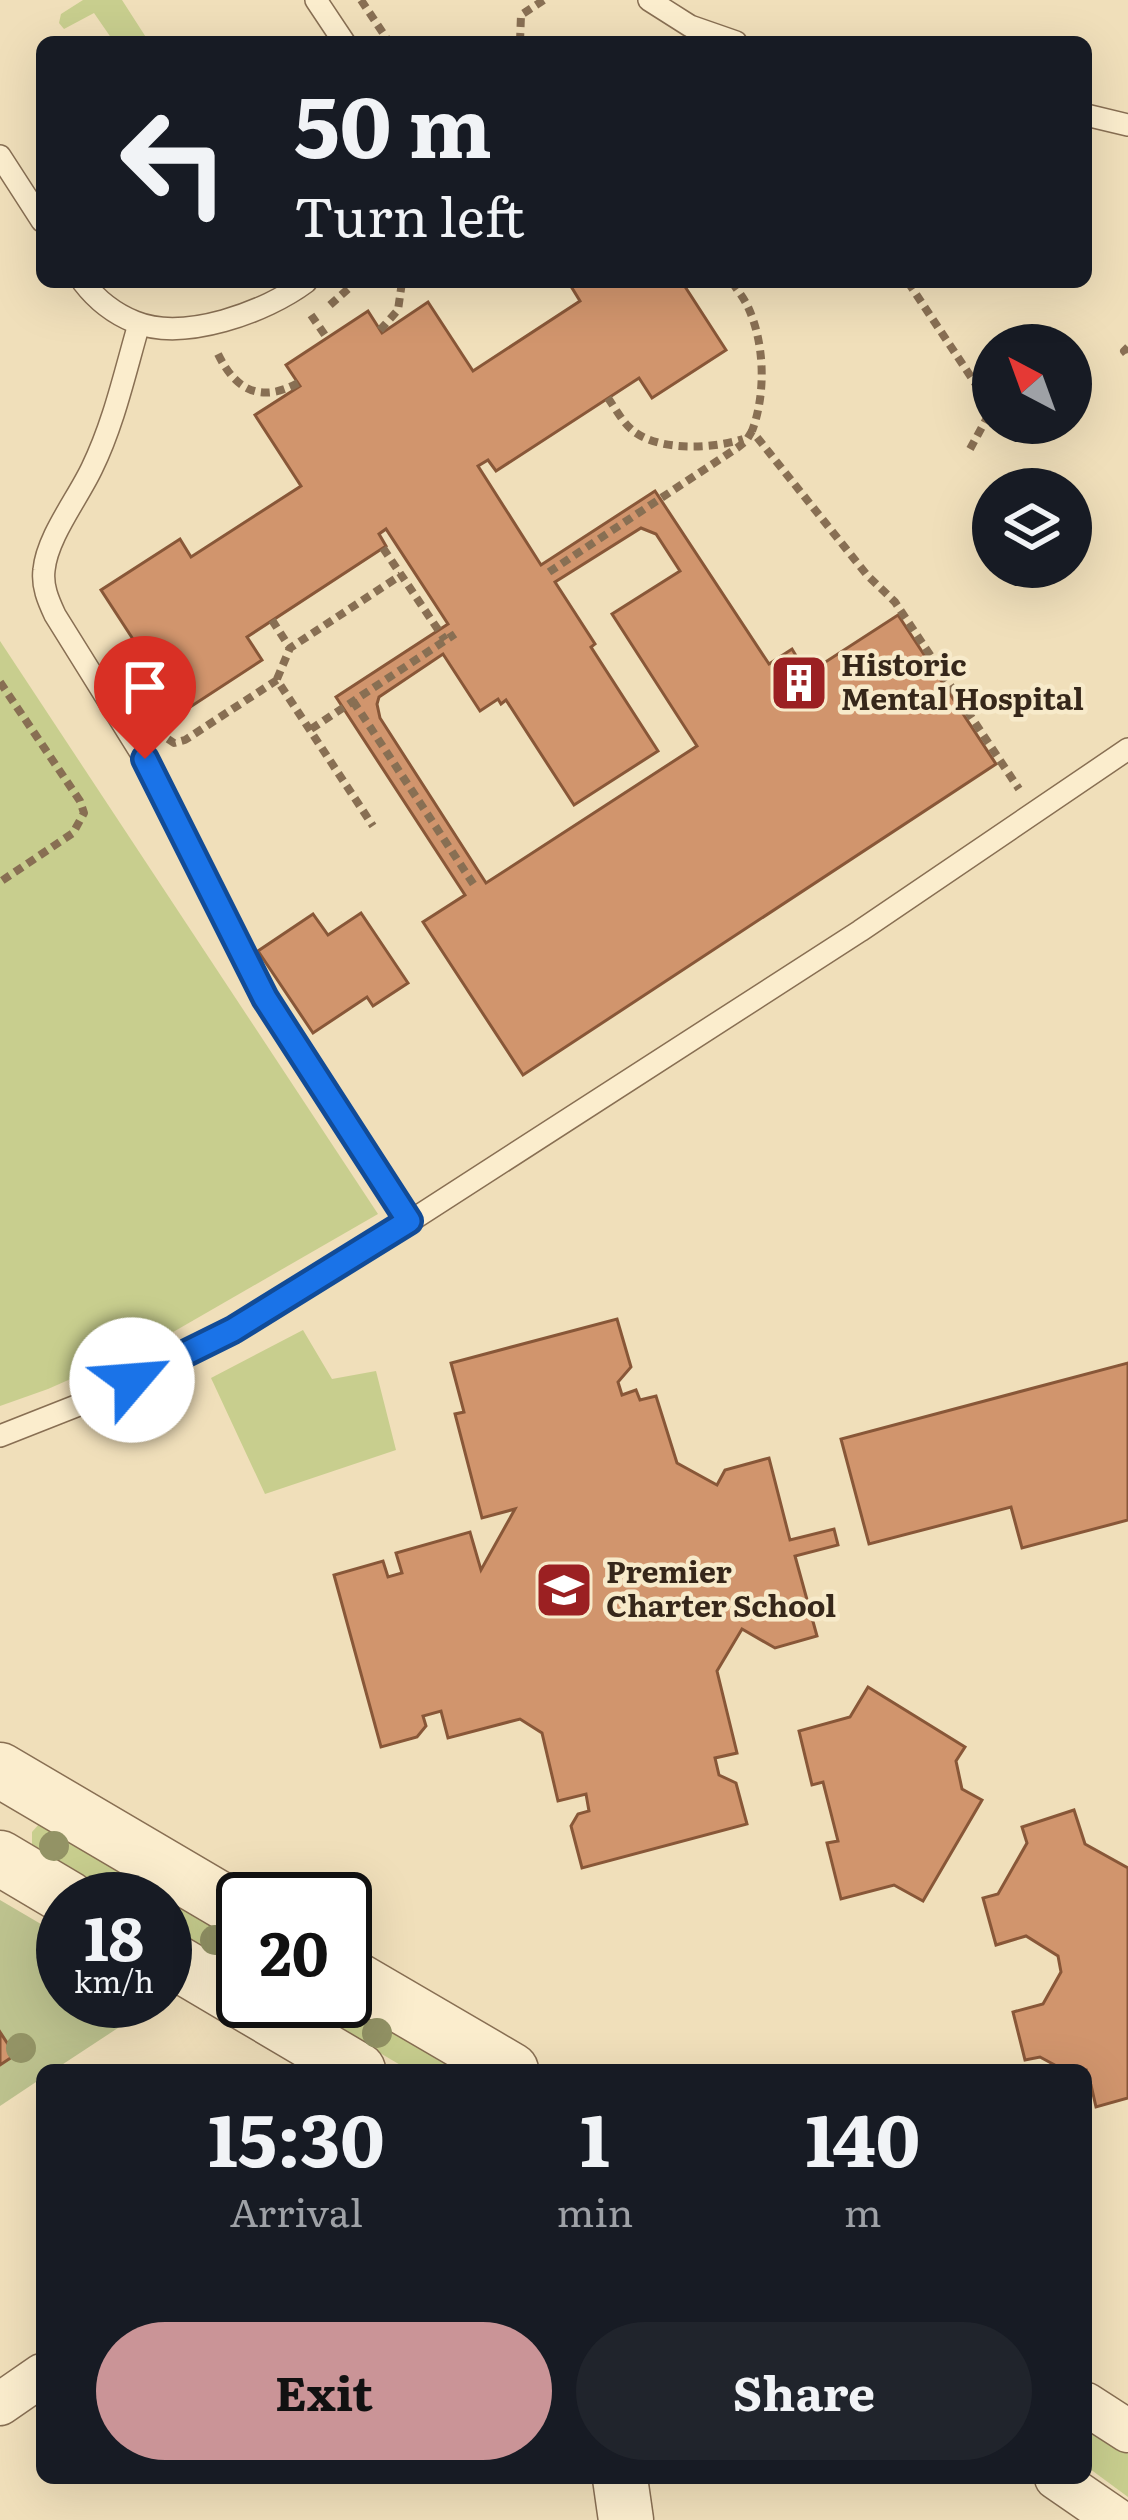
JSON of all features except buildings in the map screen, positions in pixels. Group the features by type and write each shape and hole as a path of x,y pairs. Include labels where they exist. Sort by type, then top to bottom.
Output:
{"street":[{"path":"0,1770 216,1897"},
{"path":"0,1858 36,1879"},
{"path":"192,1972 345,2064"},
{"path":"372,1988 502,2064"},
{"path":"0,2404 36,2379"},
{"path":"1092,2408 1128,2432"},
{"path":"621,2484 626,2520"},
{"path":"1065,2484 1117,2520"}],"lane":[{"path":"316,0 340,36"},
{"path":"649,0 690,26 719,36"},
{"path":"1092,116 1128,124"},
{"path":"0,156 36,212"},
{"path":"88,288 139,324 167,327 208,324 255,312 296,288"},
{"path":"139,324 94,465 48,550 46,596 159,782 265,998 409,1221"},
{"path":"0,1436 99,1397 233,1330 860,931 1128,749"}],"path":[{"path":"362,0 385,36"},
{"path":"520,36 521,14 544,0"},
{"path":"304,323 349,288"},
{"path":"380,330 398,310 401,288"},
{"path":"548,572 737,448 750,434 762,397 761,365 748,307 736,288"},
{"path":"912,288 972,378"},
{"path":"235,352 218,354 232,378 243,385 278,394 298,382"},
{"path":"608,398 629,428 646,438 703,446 730,443 750,434"},
{"path":"750,434 895,602 1035,814"},
{"path":"970,449 973,444"},
{"path":"383,548 445,640"},
{"path":"166,738 174,743 185,740 277,680 290,648 401,575"},
{"path":"272,620 290,648"},
{"path":"310,730 455,634"},
{"path":"277,680 374,826"},
{"path":"0,682 84,813 74,832 0,882"},
{"path":"353,701 476,889"}],"green space":[{"path":"83,0 122,0 145,36 110,36 94,13 64,29 59,23 61,14"},
{"path":"0,641 378,1214 161,1339 0,1406"},
{"path":"303,1330 332,1379 376,1371 396,1450 265,1494 211,1378"},
{"path":"40,1823 130,1872 69,1872 40,1855 32,1845 32,1832"},
{"path":"0,1900 36,1921 36,2028 118,2028 63,2064 36,2064 36,2082 0,2106"},
{"path":"192,1905 216,1918 216,1957 192,1944"},
{"path":"372,2015 465,2064 399,2064 337,2028 372,2028"},
{"path":"1092,2431 1128,2454 1128,2497 1092,2470"}],"place":[{"name":"Historic Mental Hospital","path":"799,683"},
{"name":"Premier Charter School","path":"564,1590"}],"route":[{"path":"132,1380 233,1330 409,1221 246,965 145,759"}]}
